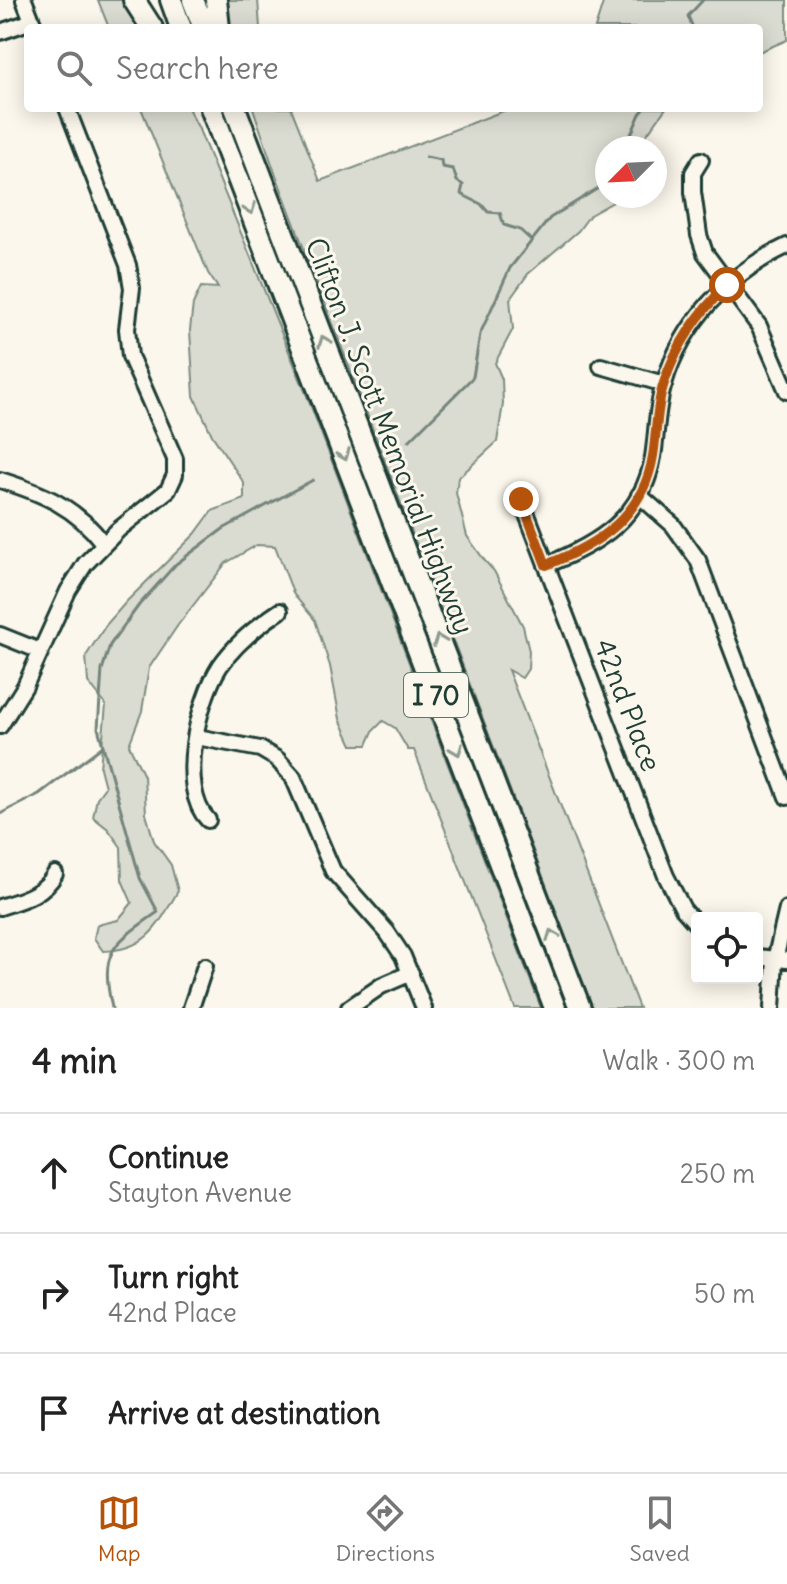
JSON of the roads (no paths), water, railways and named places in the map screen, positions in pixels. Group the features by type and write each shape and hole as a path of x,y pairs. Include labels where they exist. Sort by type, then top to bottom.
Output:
{"highway":[{"path":"134,0 149,24"},
{"path":"171,0 180,24"},
{"path":"193,0 202,24"},
{"path":"216,0 219,24"},
{"path":"206,112 222,136"},
{"name":"Clifton J. Scott Memorial Highway","path":"213,112 555,1008"},
{"name":"Clifton J. Scott Memorial Highway","path":"237,112 580,1008"}],"street":[{"path":"24,0 34,24"},
{"path":"0,32 24,27"},
{"path":"0,726 25,686 68,591 103,543 168,490 175,475 175,459 130,356 127,329 132,288 128,265 69,112"},
{"path":"701,160 693,173 699,235 705,253 759,326 787,391"},
{"path":"546,565 595,544 617,526 639,495 653,458 664,384 689,329 727,285 787,246"},
{"path":"601,366 664,384"},
{"path":"0,480 41,493 60,503 78,516 103,543"},
{"path":"639,495 673,525 698,560 787,797"},
{"name":"42nd Place","path":"521,499 673,893 691,917"},
{"path":"208,820 199,810 191,780 204,701 219,667 246,635 280,611"},
{"path":"0,635 40,651"},
{"path":"197,737 260,749 277,759 293,777 333,871 387,932 411,973 424,1008"},
{"path":"0,907 36,894 50,883 55,874"},
{"path":"772,1008 787,909"},
{"path":"191,1008 205,966"},
{"path":"349,1008 381,986 411,973"}],"waterway":[{"path":"691,24 688,16 703,0"},
{"path":"630,136 642,112"},
{"path":"426,157 441,160 442,167 453,169 457,181 463,185 461,194 481,204 488,212 500,213 504,225 520,230 532,241"},
{"path":"409,441 473,377 480,334 510,268 550,218 595,190"},
{"path":"112,1008 107,973 113,950 130,932 158,912 140,878 98,728 102,670 110,645 139,605 176,564 223,529 313,480"},
{"path":"0,814 39,794 103,746"}]}
